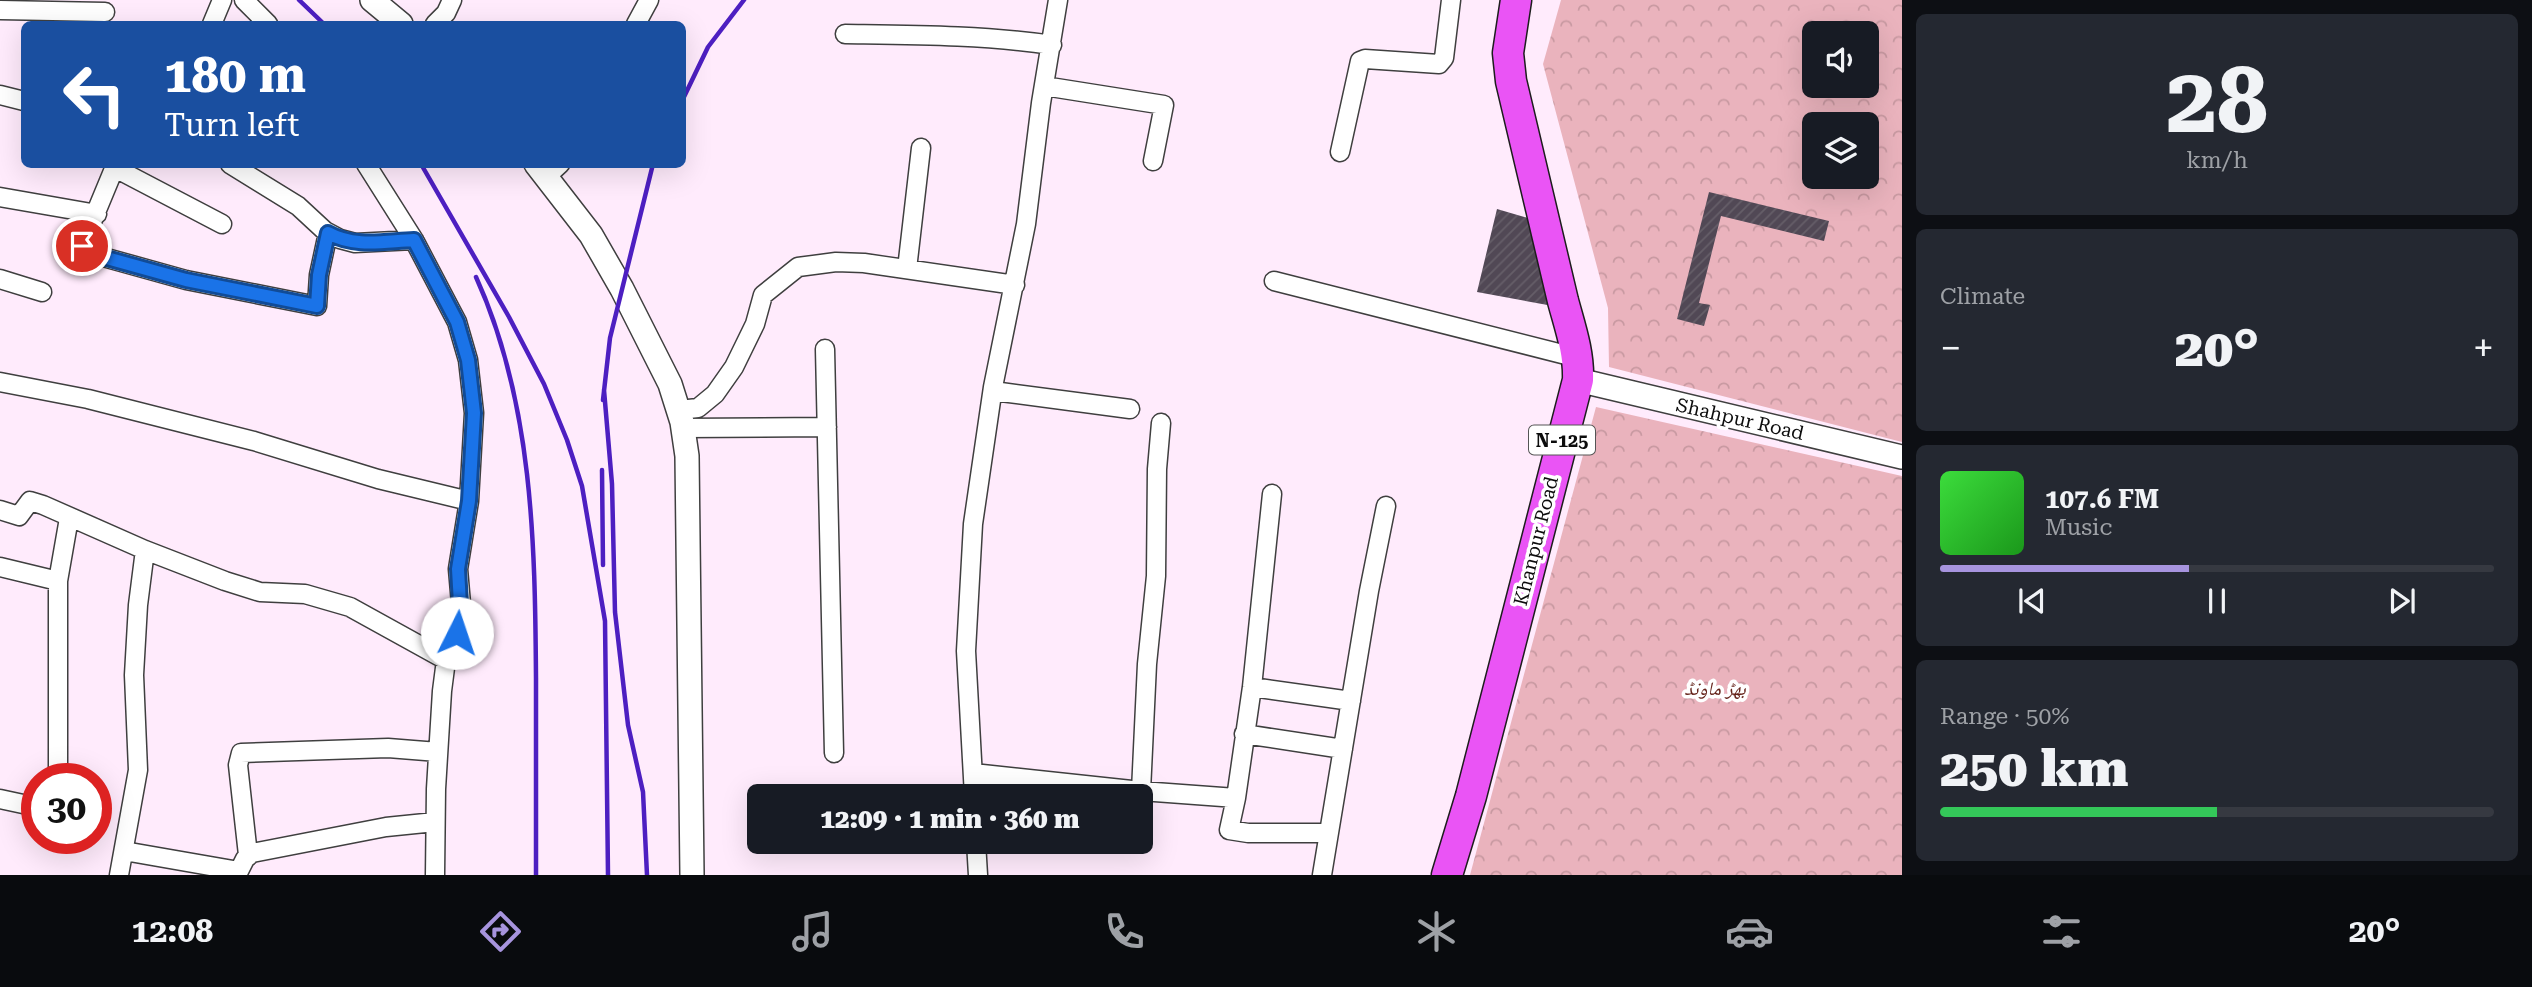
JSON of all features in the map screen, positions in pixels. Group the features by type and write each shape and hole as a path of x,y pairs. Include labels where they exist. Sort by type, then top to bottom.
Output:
{"highway":[{"name":"Khanpur Road","path":"1447,875 1471,796 1578,369 1511,81 1508,53 1516,0"}],"street":[{"path":"213,21 222,0"},
{"path":"244,0 265,21"},
{"path":"372,0 397,21"},
{"path":"438,21 446,13 452,0"},
{"path":"638,21 649,0"},
{"path":"973,784 966,651 973,524 993,391 1015,285 1058,0"},
{"path":"1340,152 1360,61 1365,59 1439,64 1444,58 1451,0"},
{"path":"0,10 105,12"},
{"path":"845,34 943,35 1052,45"},
{"path":"1044,86 1164,105 1153,161"},
{"path":"0,95 21,100"},
{"path":"907,269 921,148"},
{"path":"115,168 82,246 85,252 186,280 317,306 319,275 328,233"},
{"path":"120,168 222,224"},
{"path":"236,168 298,206 328,233 340,239 355,243 414,240"},
{"path":"369,168 414,240 457,322 468,360 474,413 469,501 458,569 460,604 457,633 446,660 438,752 435,875"},
{"path":"547,169 591,235 622,289 670,384 681,419 687,456 692,875"},
{"path":"0,197 97,214"},
{"path":"681,419 715,394 734,367 755,324 763,295 798,267 836,262 864,263 1015,285"},
{"path":"0,279 42,292"},
{"path":"1274,281 1578,369"},
{"path":"825,349 834,753"},
{"name":"Shahpur Road","path":"1578,369 1902,457"},
{"path":"0,382 88,399 254,441 378,479 469,501"},
{"path":"993,391 1130,409"},
{"path":"681,419 827,427"},
{"path":"1141,784 1147,664 1156,576 1157,469 1161,423"},
{"path":"1272,494 1252,687 1229,830 1248,833 1329,832"},
{"path":"0,510 19,516 30,501 145,551 260,592 305,594 351,607 446,660"},
{"path":"1322,875 1386,506"},
{"path":"58,763 58,581 69,518"},
{"path":"119,875 138,770 135,675 138,605 145,551"},
{"path":"0,567 58,581"},
{"path":"1252,687 1351,701"},
{"path":"1244,734 1343,749"},
{"path":"124,851 239,871 248,855 238,765 241,753 388,748 438,752"},
{"path":"973,773 1076,784"},
{"path":"1153,792 1236,798"},
{"path":"0,799 21,804"},
{"path":"248,855 386,827 435,822"},
{"path":"977,854 978,875"}],"green space":[{"path":"1561,0 1902,0 1902,442 1609,367 1608,308 1543,64"},
{"name":"بھڑ ماونڈ","path":"1596,407 1902,476 1902,875 1470,875"}],"building":[{"path":"1709,192 1829,221 1824,241 1721,216 1699,303 1710,305 1704,326 1677,319"},
{"path":"1497,209 1528,218 1553,306 1477,292"}],"railway":[{"path":"299,0 321,21"},
{"path":"686,93 708,47 744,0"},
{"path":"423,168 509,317 544,384 582,486 605,621 608,875"},
{"path":"603,400 610,338 652,168"},
{"path":"476,277 495,325 509,374 520,423 527,474 534,576 536,875"},
{"path":"604,390 612,484 615,612 628,725 643,792 647,875"},
{"path":"602,470 603,565"}],"route":[{"path":"82,246 85,252 186,280 317,306 319,275 328,233 355,243 414,240 457,322 468,360 474,413 469,501 458,569 460,604 457,633"}]}
